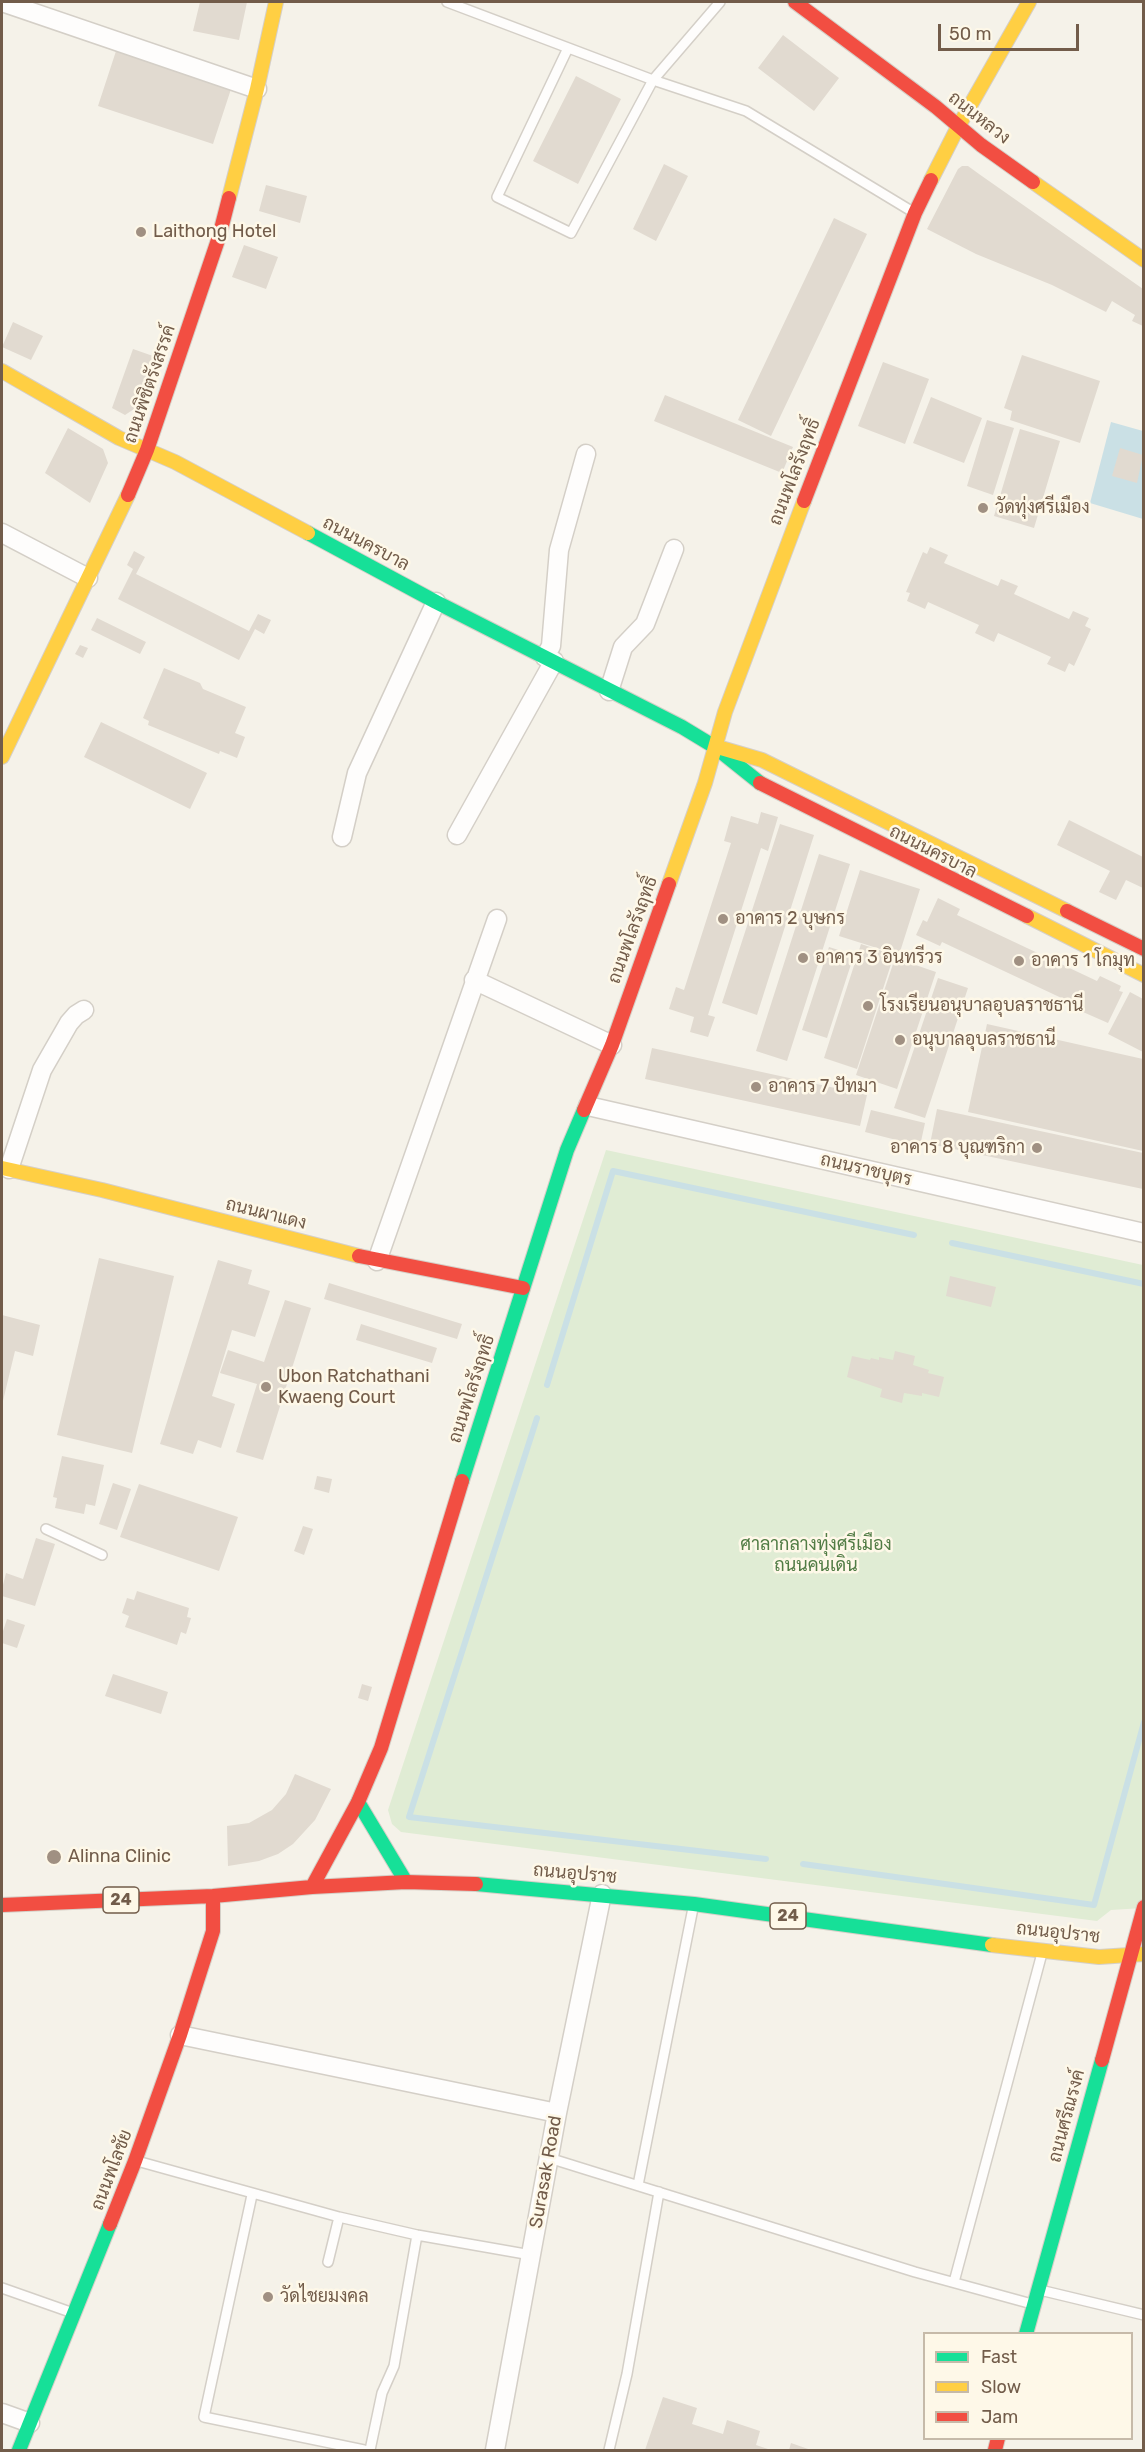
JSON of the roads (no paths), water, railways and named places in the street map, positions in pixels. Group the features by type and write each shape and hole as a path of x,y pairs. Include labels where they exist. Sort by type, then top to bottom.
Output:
{"street":[{"path":"2,2 257,89"},
{"name":"ถนนพิชิตรังสรรค์","path":"2,757 147,450 219,237 257,89 276,2"},
{"name":"ถนนหลวง","path":"795,2 850,41 958,127 1141,252"},
{"name":"ถนนพโลรังฤทธิ์","path":"312,1887 358,1802 381,1748 487,1397 567,1150 588,1106 612,1045 705,783 724,711 830,431 915,213 958,127 1029,2"},
{"name":"ถนนนครบาล","path":"2,371 119,438 175,462 436,602 682,727 715,747 753,780 1143,975"},
{"path":"457,835 550,659 560,550 586,454"},
{"path":"2,533 88,578"},
{"path":"609,691 623,647 645,624 674,549"},
{"path":"342,837 357,773 436,602"},
{"name":"ถนนนครบาล","path":"715,747 762,760 1143,949"},
{"path":"992,901 1003,881"},
{"path":"377,1261 497,919"},
{"path":"474,980 612,1045"},
{"path":"5,1168 42,1070 69,1023 84,1010"},
{"name":"ถนนราชบุตร","path":"588,1106 1143,1233"},
{"name":"ถนนผาแดง","path":"5,1168 114,1193 377,1261 523,1288"},
{"path":"358,1802 406,1882"},
{"name":"ถนนอุปราช","path":"2,1905 213,1896 312,1887 406,1882 602,1894 694,1904 1042,1952 1099,1957 1136,1955"},
{"name":"Surasak Road","path":"495,2451 557,2113 602,1894"},
{"name":"ถนนพโลชัย","path":"19,2451 135,2161 180,2035 213,1931 213,1896"},
{"name":"ถนนศรีณรงค์","path":"1027,2332 1136,1955 1143,1908"},
{"path":"180,2035 557,2113"},
{"path":"2,2413 30,2423"}],"lane":[{"path":"447,2 653,80 746,111 915,213"},
{"path":"567,48 497,196 571,233 653,80 720,2"},
{"path":"46,1529 102,1555"},
{"path":"638,2185 694,1904"},
{"path":"954,2282 1042,1952"},
{"path":"549,2158 1034,2305"},
{"path":"135,2161 339,2217 417,2235 531,2255"},
{"path":"609,2451 627,2374 659,2192"},
{"path":"252,2194 204,2418 364,2451"},
{"path":"328,2262 339,2217"},
{"path":"369,2451 382,2393 394,2366 417,2235"},
{"path":"2,2288 75,2314"},
{"path":"1038,2289 1143,2315"}],"waterway":[{"path":"547,1385 613,1171 914,1235"},
{"path":"952,1243 1144,1284"},
{"path":"537,1418 409,1817 766,1859"},
{"path":"803,1864 1094,1905 1144,1722"}],"place":[{"name":"Laithong Hotel","path":"141,232"},
{"name":"วัดทุ่งศรีเมือง","path":"983,508"},
{"name":"อาคาร 2 บุษกร","path":"723,919"},
{"name":"อาคาร 3 อินทรีวร","path":"803,958"},
{"name":"อาคาร 1 โกมุท","path":"1019,961"},
{"name":"โรงเรียนอนุบาลอุบลราชธานี","path":"868,1006"},
{"name":"อนุบาลอุบลราชธานี","path":"900,1040"},
{"name":"อาคาร 7 ปัทมา","path":"756,1087"},
{"name":"อาคาร 8 บุณฑริกา","path":"1037,1148"},
{"name":"Ubon Ratchathani Kwaeng Court","path":"266,1387"},
{"name":"Alinna Clinic","path":"54,1857"},
{"name":"วัดไชยมงคล","path":"268,2297"}],"park label":[{"name":"ศาลากลางทุ่งศรีเมือง ถนนคนเดิน","path":"816,1555"}]}
